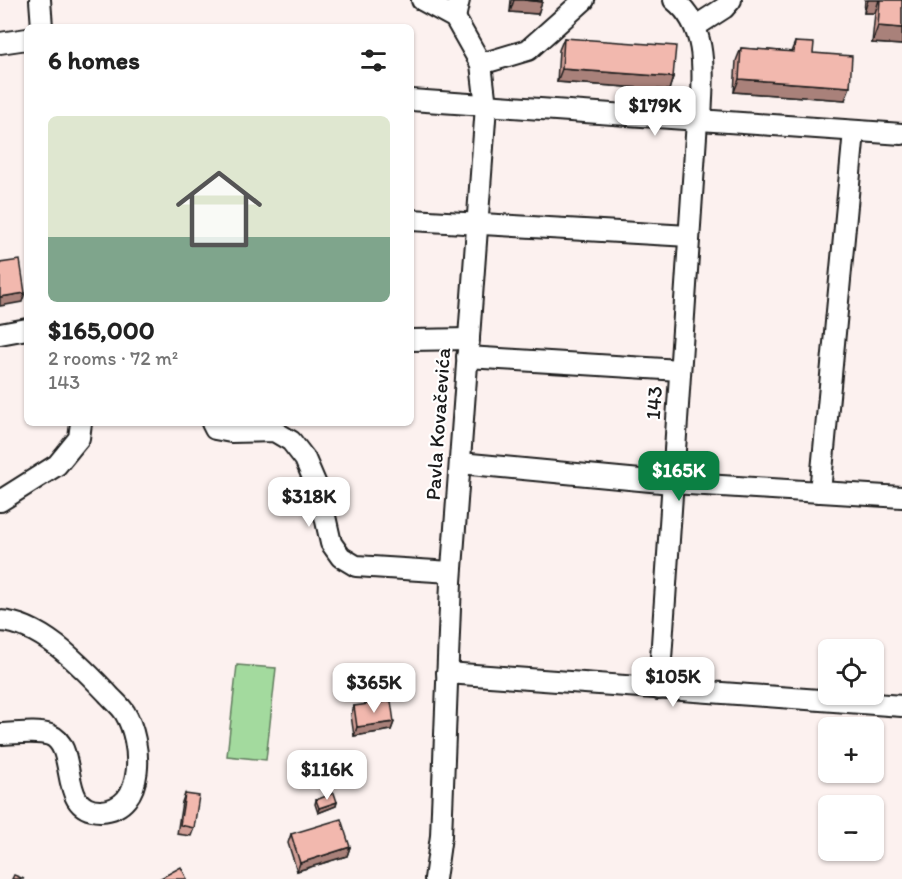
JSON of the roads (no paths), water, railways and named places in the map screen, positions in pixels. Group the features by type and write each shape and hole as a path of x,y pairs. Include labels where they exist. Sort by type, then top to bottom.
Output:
{"street":[{"path":"40,0 42,24"},
{"name":"Pavla Kovačevića","path":"422,0 457,9 482,64 486,106 451,572 441,836 435,879"},
{"path":"482,64 528,50 584,0"},
{"path":"674,0 683,7 696,26 724,8 731,0"},
{"name":"143","path":"658,688 703,56 696,26"},
{"path":"0,43 24,39"},
{"path":"414,100 902,134"},
{"path":"820,492 854,131"},
{"path":"414,220 689,236"},
{"path":"0,334 24,330"},
{"path":"414,340 680,370"},
{"path":"0,501 57,465 79,438 81,426"},
{"path":"214,426 215,429 231,432 274,431 291,441 305,459 320,494 331,543 341,557 356,566 451,572"},
{"path":"460,463 672,483 902,497"},
{"path":"0,621 27,627 47,639 86,671 125,713 135,740 137,756 136,779 131,794 118,806 109,810 100,811 82,805 73,793 64,751 59,741 44,734 0,734"},
{"path":"447,673 902,706"}]}
